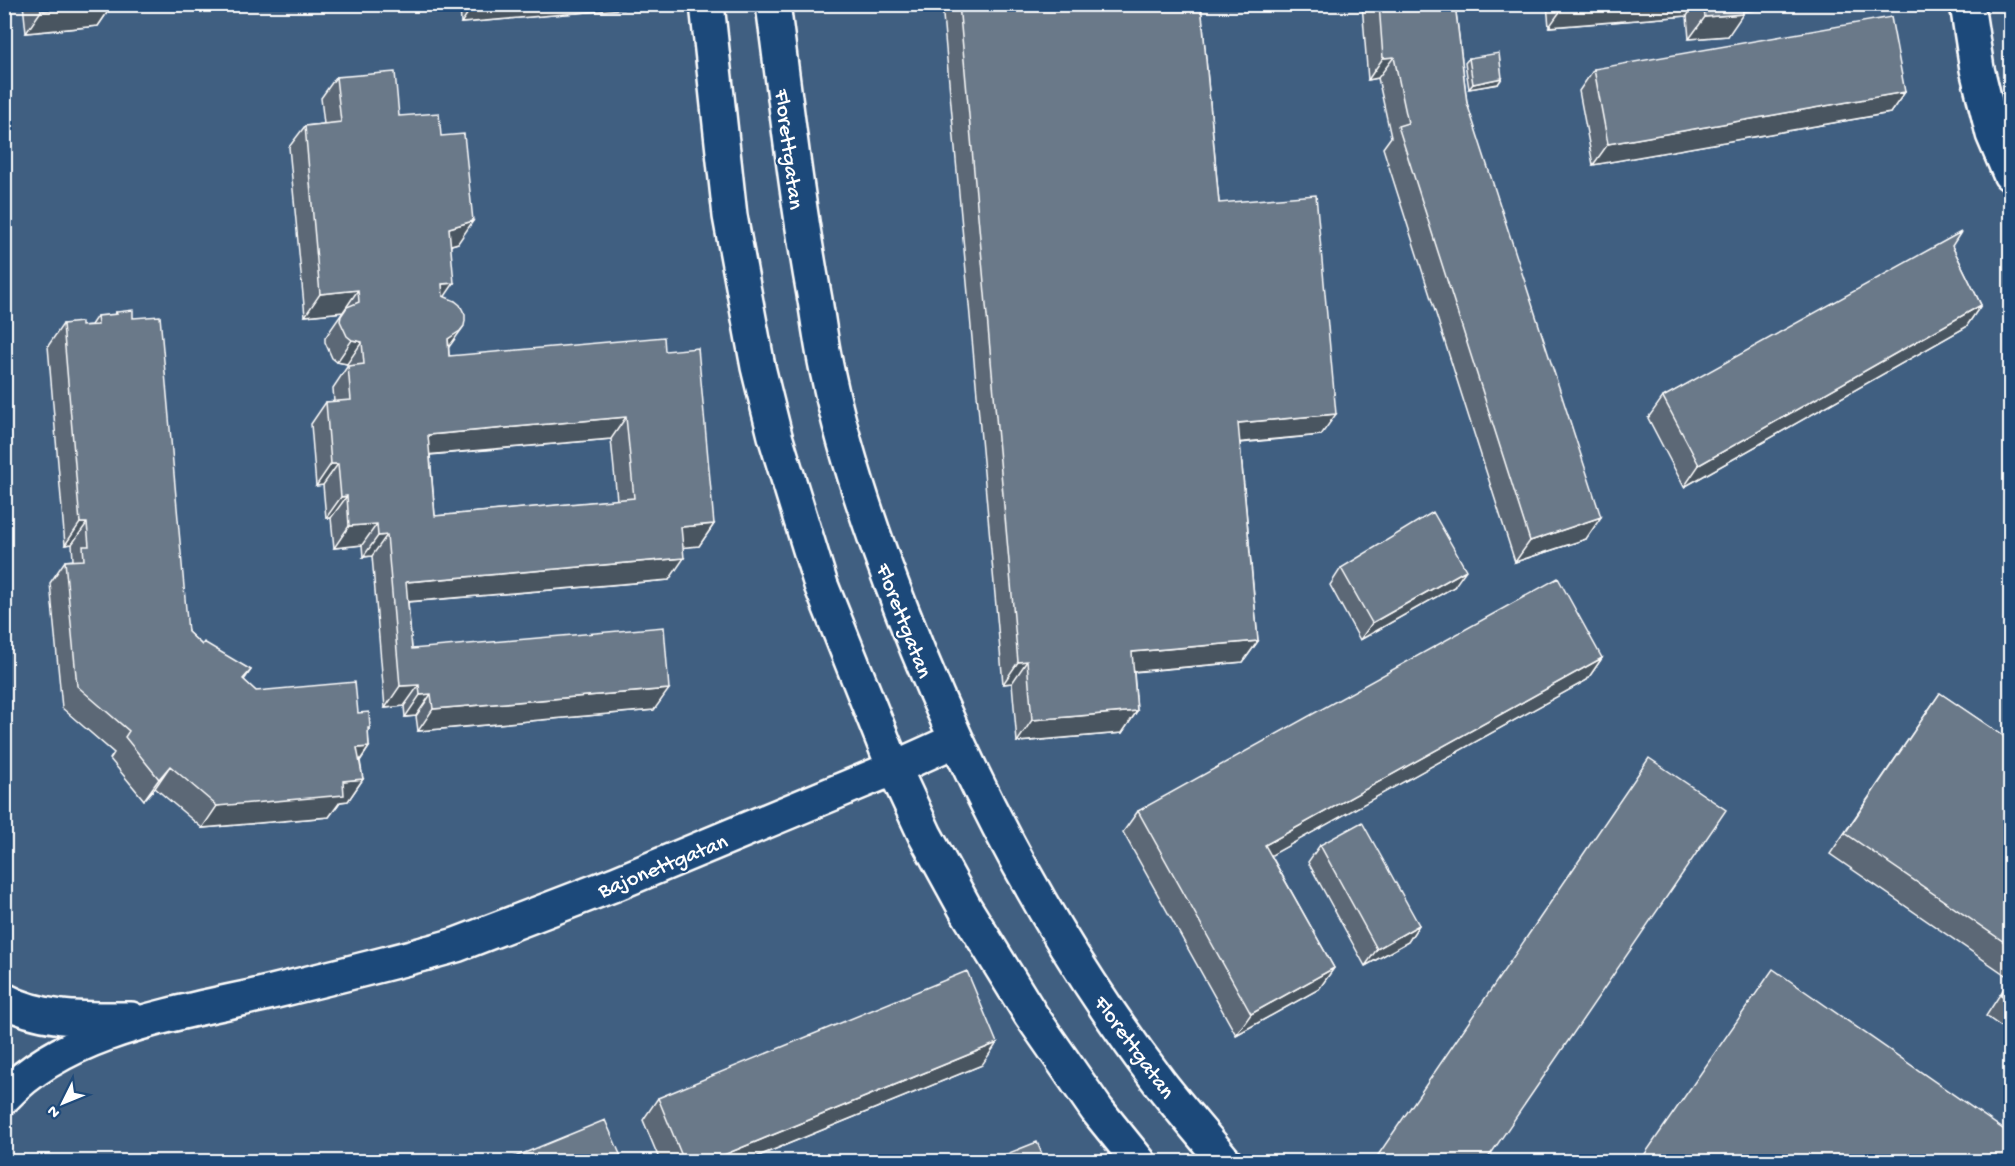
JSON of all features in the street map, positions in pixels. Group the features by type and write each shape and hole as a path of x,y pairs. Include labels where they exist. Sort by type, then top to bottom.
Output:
{"street":[{"path":"707,4 730,216 758,367 772,425 821,585 894,768 925,835 965,908 1013,986 1097,1110 1139,1161"},
{"name":"Florettgatan","path":"773,4 800,217 827,374 863,501 927,676 995,820 1038,899 1103,1001 1160,1082 1225,1161"},
{"path":"1967,4 1977,69 1993,134 2010,174"},
{"name":"Bajonettgatan","path":"151,1020 330,979 456,945 615,884 956,740"},
{"path":"4,1000 41,1014 75,1018 151,1020"},
{"path":"4,1097 28,1075 61,1054 151,1020"}],"shaded area":[{"path":"5,5 2010,5 2010,1161 5,1161"}],"building":[{"path":"40,4 109,4 41,11"},
{"path":"959,4 1201,4 1219,203 1316,195 1336,414 1238,423 1258,641 1132,652 1137,711 1032,720 1027,661 1018,662"},
{"path":"1379,4 1455,4 1467,103 1601,517 1530,541 1398,126 1408,123 1394,57 1383,58"},
{"path":"1703,4 1742,4 1743,14 1705,17"},
{"path":"1891,17 1905,92 1608,144 1594,69"},
{"path":"1499,53 1502,78 1473,84 1469,58"},
{"path":"395,72 399,116 439,113 441,136 464,134 473,221 449,228 454,283 442,284 443,296 460,305 465,321 460,331 448,339 449,356 664,337 665,351 698,348 714,524 681,527 684,558 406,582 412,649 664,627 669,689 433,709 431,694 420,695 419,685 400,686 387,535 378,536 377,524 349,526 347,496 341,497 338,464 331,464 326,402 351,400 348,366 364,364 362,342 352,340 347,336 340,321 347,307 359,302 358,290 320,294 305,126 341,122 336,77","holes":["626,417 634,498 435,516 428,435"]},
{"path":"1961,232 1952,246 1981,305 1699,465 1663,397"},
{"path":"133,310 133,318 160,316 188,632 202,645 204,642 251,670 243,679 256,691 355,682 358,713 369,712 369,747 357,748 363,779 343,781 344,795 217,806 170,766 159,779 125,737 129,731 77,686 65,561 84,560 83,546 89,546 87,523 80,523 63,324 81,322 81,326 98,325 97,316"},
{"path":"1433,512 1466,570 1372,623 1341,568"},
{"path":"1558,578 1602,658 1265,845 1334,968 1251,1014 1138,811"},
{"path":"1940,693 2008,739 2010,736 2010,946 1845,833"},
{"path":"1649,758 1726,810 1486,1161 1374,1161"},
{"path":"1362,822 1419,925 1377,949 1320,845"},
{"path":"1773,969 2010,1134 2010,1161 1640,1161"},
{"path":"967,971 997,1043 709,1161 684,1161 658,1098"},
{"path":"2010,980 2010,1001 2001,995"},
{"path":"605,1120 623,1161 505,1161"},
{"path":"1037,1142 1045,1161 989,1161"}]}
